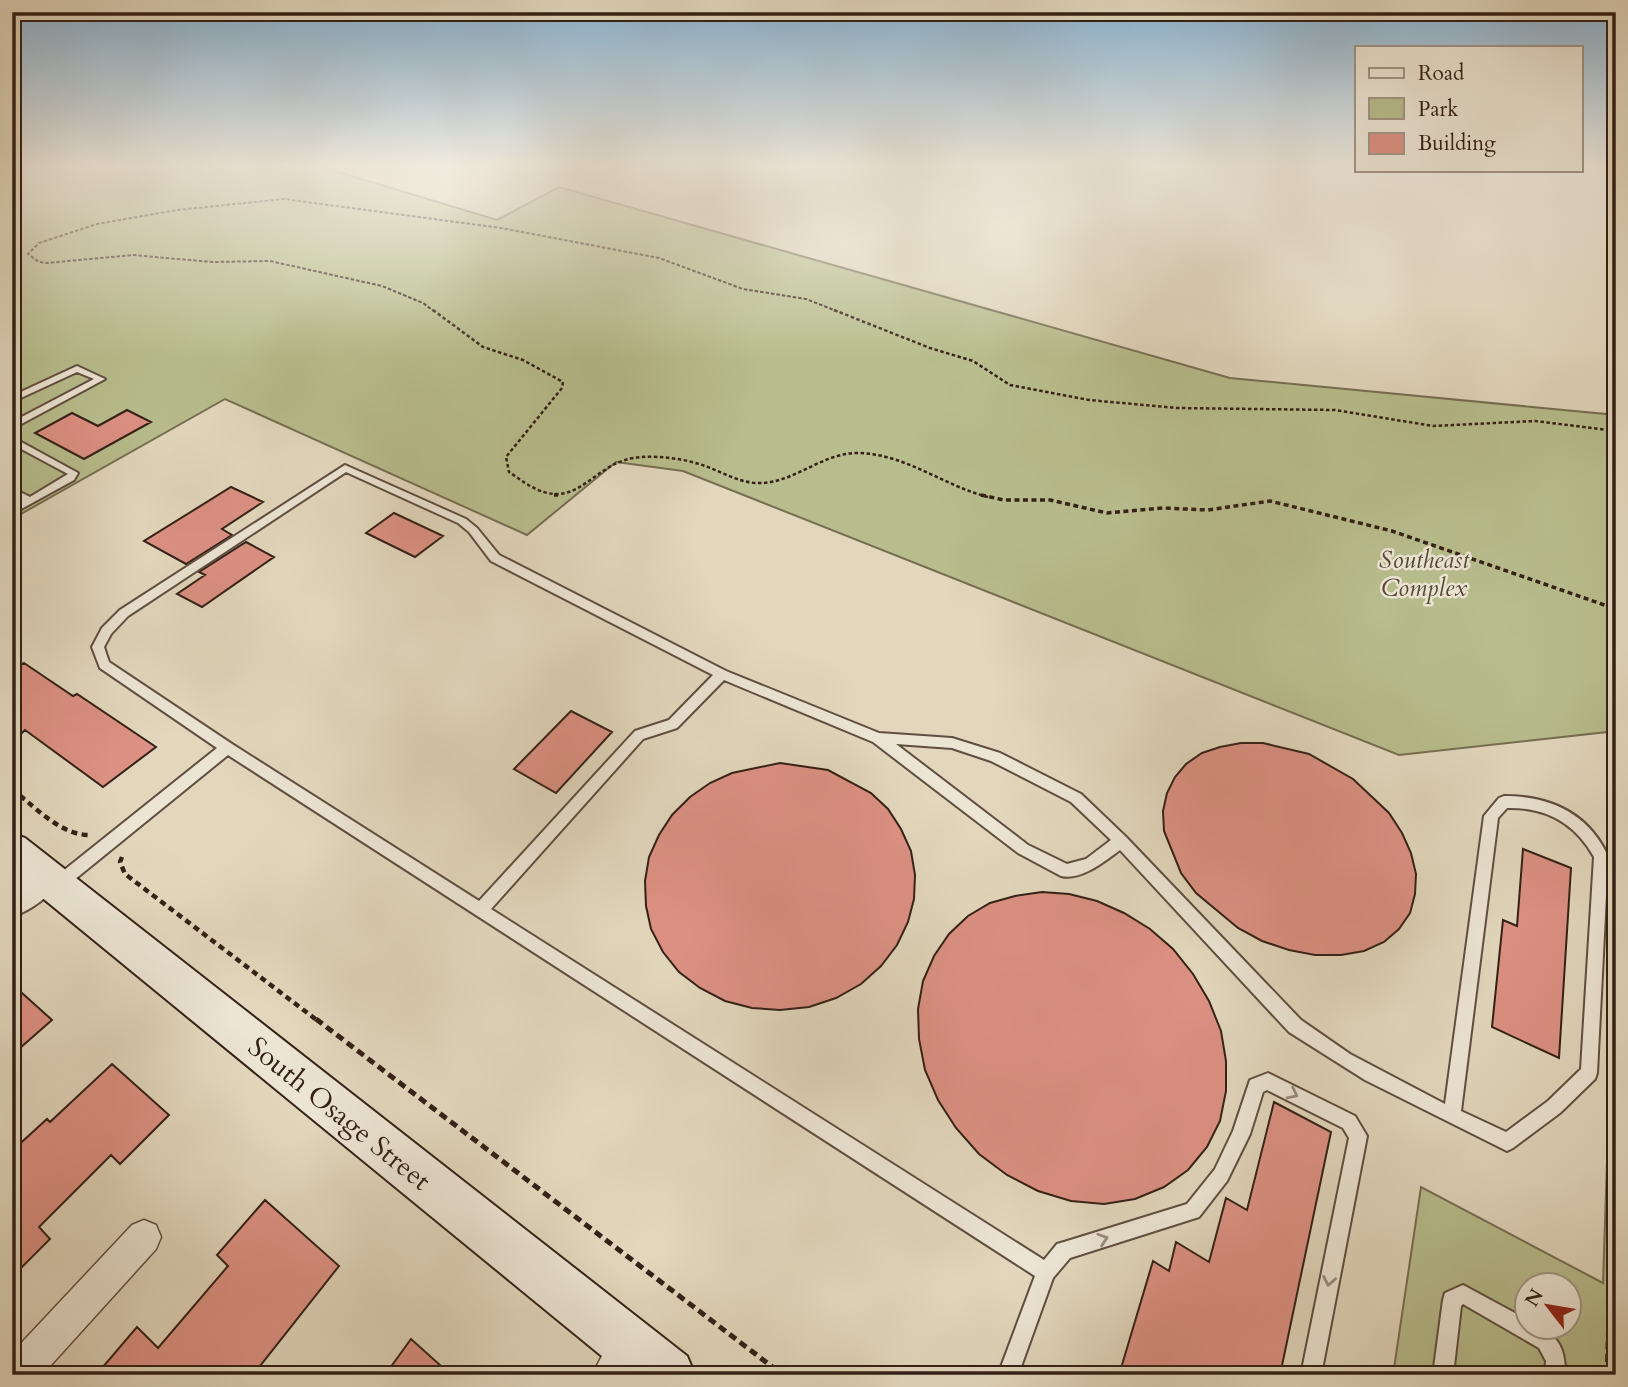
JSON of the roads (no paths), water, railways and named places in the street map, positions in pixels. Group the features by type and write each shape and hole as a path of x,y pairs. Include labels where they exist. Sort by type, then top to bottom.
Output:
{"main road":[{"name":"South Osage Street","path":"31,879 619,1359 668,1375"}],"street":[{"path":"17,1375 144,1237"}],"lane":[{"path":"12,399 77,369 101,379 12,426"},
{"path":"12,440 72,473 71,478 12,511"},
{"path":"1046,1272 227,748 104,665 98,648 106,631 124,613 345,468 462,521 473,530 495,558 722,674 878,738 1023,849 1066,871 1090,864 1121,841"},
{"path":"12,491 30,501"},
{"path":"481,909 639,735 673,724 722,674"},
{"path":"878,738 952,743 995,757 1076,798 1121,841 1295,1026 1327,1050 1452,1115 1507,1142 1554,1107 1589,1073 1601,856 1593,837 1573,820 1549,807 1528,800 1504,802 1491,816 1452,1115"},
{"path":"31,879 122,833 227,748"},
{"path":"1008,1375 1046,1272 1064,1251 1193,1210 1221,1175 1241,1134 1256,1086 1268,1081 1349,1122 1358,1136 1311,1375"},
{"path":"1443,1375 1452,1300 1464,1294 1546,1341 1556,1359 1555,1375"}],"park label":[{"name":"Southeast Complex","path":"1424,574"}]}
